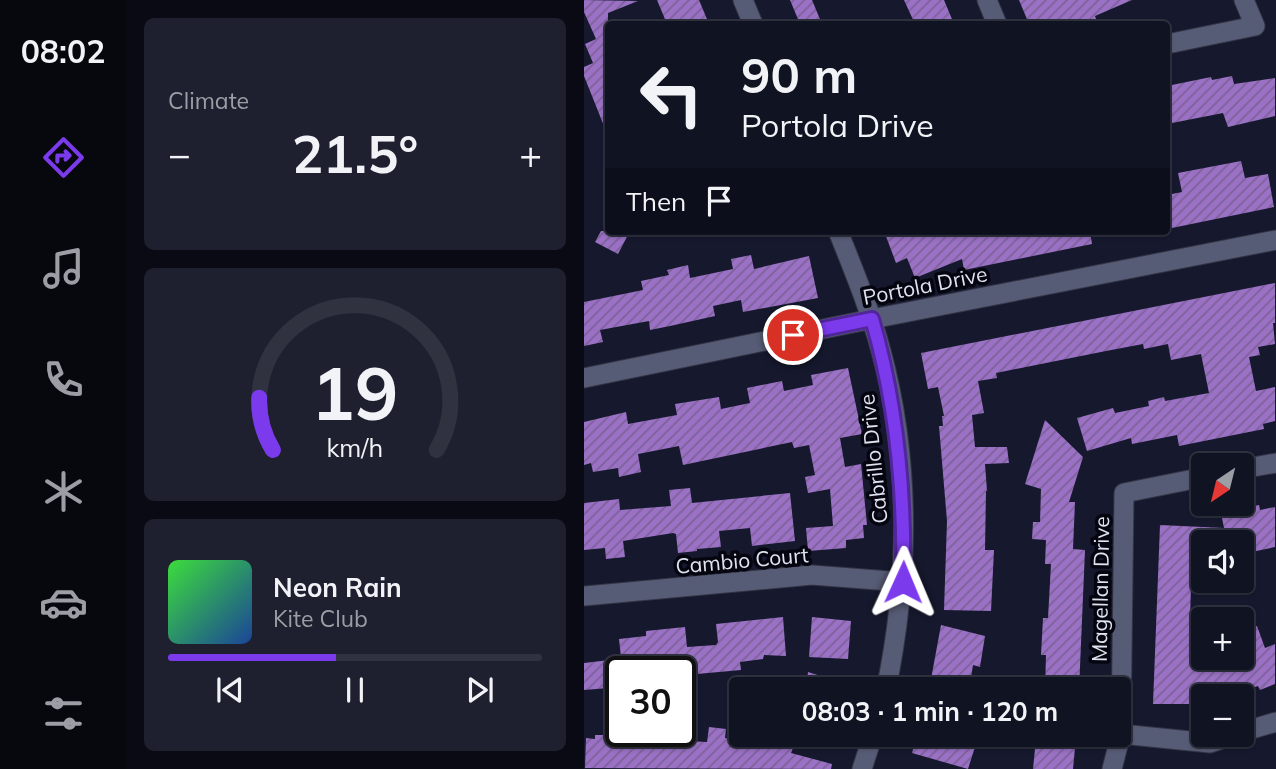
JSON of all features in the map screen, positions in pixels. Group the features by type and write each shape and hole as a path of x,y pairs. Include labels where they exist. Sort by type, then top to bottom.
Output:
{"street":[{"path":"743,0 752,21"},
{"path":"987,0 996,21"},
{"path":"1170,43 1255,26 1244,0"},
{"name":"Cabrillo Drive","path":"840,235 872,319 882,354 901,466 903,582 897,638 889,677"},
{"name":"Portola Drive","path":"584,378 1275,240"},
{"path":"1254,467 1275,463"},
{"name":"Magellan Drive","path":"1122,677 1124,493 1191,480"},
{"name":"Cambio Court","path":"584,596 812,575 903,582"},
{"path":"1254,728 1275,722"},
{"path":"1131,735 1191,741"},
{"path":"862,769 869,747"},
{"name":"Magellan Drive","path":"1112,769 1118,747"}],"building":[{"path":"584,0 638,1 608,13 608,21 605,21 605,128 584,76 584,67 593,63 585,44 596,39 584,12"},
{"path":"657,0 699,0 708,21 666,21"},
{"path":"790,0 812,0 821,21 799,21"},
{"path":"904,0 944,0 953,21 914,21"},
{"path":"1019,0 1132,0 1095,16 1096,19 1090,21 1028,21"},
{"path":"1232,76 1234,84 1275,78 1275,116 1228,127 1223,113 1170,123 1170,85 1211,77 1212,80"},
{"path":"1241,161 1245,178 1268,174 1274,207 1170,228 1170,194 1182,192 1178,173"},
{"path":"601,231 605,231 605,235 628,235 618,254 595,242"},
{"path":"886,235 1091,235 1092,244 964,270 962,259 915,278 907,258 896,263"},
{"path":"751,255 754,269 809,256 818,298 743,312 741,300 713,306 715,316 670,326 650,330 649,321 600,330 603,342 584,346 584,302 643,290 641,281 669,275 667,270 688,265 690,278 733,269 731,259"},
{"path":"1275,283 1275,344 1258,347 1260,355 1249,357 1256,391 1275,387 1275,421 1263,424 1264,429 1179,446 1177,435 1132,444 1131,438 1087,451 1077,418 1113,408 1115,413 1149,406 1148,401 1164,397 1165,401 1209,393 1201,354 1171,360 1168,344 1144,349 1143,344 1106,351 996,373 997,378 978,381 984,413 972,415 975,447 1007,447 1009,463 985,464 985,550 994,550 991,611 944,610 947,521 939,426 943,426 944,416 938,387 928,389 921,353"},
{"path":"848,368 862,434 840,438 845,467 861,464 867,525 863,525 864,538 846,540 846,548 808,551 806,528 833,526 830,489 808,493 805,477 815,475 809,445 794,448 792,442 683,465 679,446 638,454 641,472 619,477 618,468 593,472 591,463 584,465 584,422 626,412 628,424 677,415 675,404 719,397 721,409 750,403 747,388 782,381 784,391 813,385 811,375"},
{"path":"1045,420 1083,457 1069,502 1075,502 1073,549 1085,550 1080,677 1045,677 1046,655 1041,655 1043,618 1048,618 1051,564 1045,564 1046,540 1032,539 1033,522 1040,522 1041,489 1025,484"},
{"path":"690,488 692,503 790,493 795,541 752,546 750,528 719,531 721,547 697,551 678,553 676,534 673,533 623,541 625,557 606,559 605,548 584,550 584,503 619,499 620,510 671,506 669,490"},
{"path":"1259,505 1260,510 1275,507 1275,547 1254,551 1254,530 1191,530 1191,670 1254,670 1254,627 1257,626 1265,648 1275,644 1275,684 1260,690 1258,686 1254,687 1254,684 1191,684 1191,704 1153,704 1160,525 1224,528 1222,516 1254,516 1254,506"},
{"path":"783,617 786,656 764,655 763,659 740,662 741,670 697,674 696,656 621,656 619,639 646,636 646,631 685,627 687,647 716,645 716,624"},
{"path":"812,617 851,621 848,659 809,657"},
{"path":"941,625 985,636 980,667 973,665 971,677 931,677"},
{"path":"605,661 605,688 584,690 584,663"},
{"path":"808,672 824,677 807,677"},
{"path":"709,727 726,729 725,738 729,739 729,747 793,748 791,753 832,764 831,769 585,768 586,738 595,739 595,735 603,735 603,732 605,747 696,747 696,741 707,742"},
{"path":"914,747 975,747 968,769 912,753"},
{"path":"1075,747 1073,769 1033,769 1035,749 1030,748"}],"route":[{"path":"793,335 872,319 882,354 901,466 903,582"}]}
